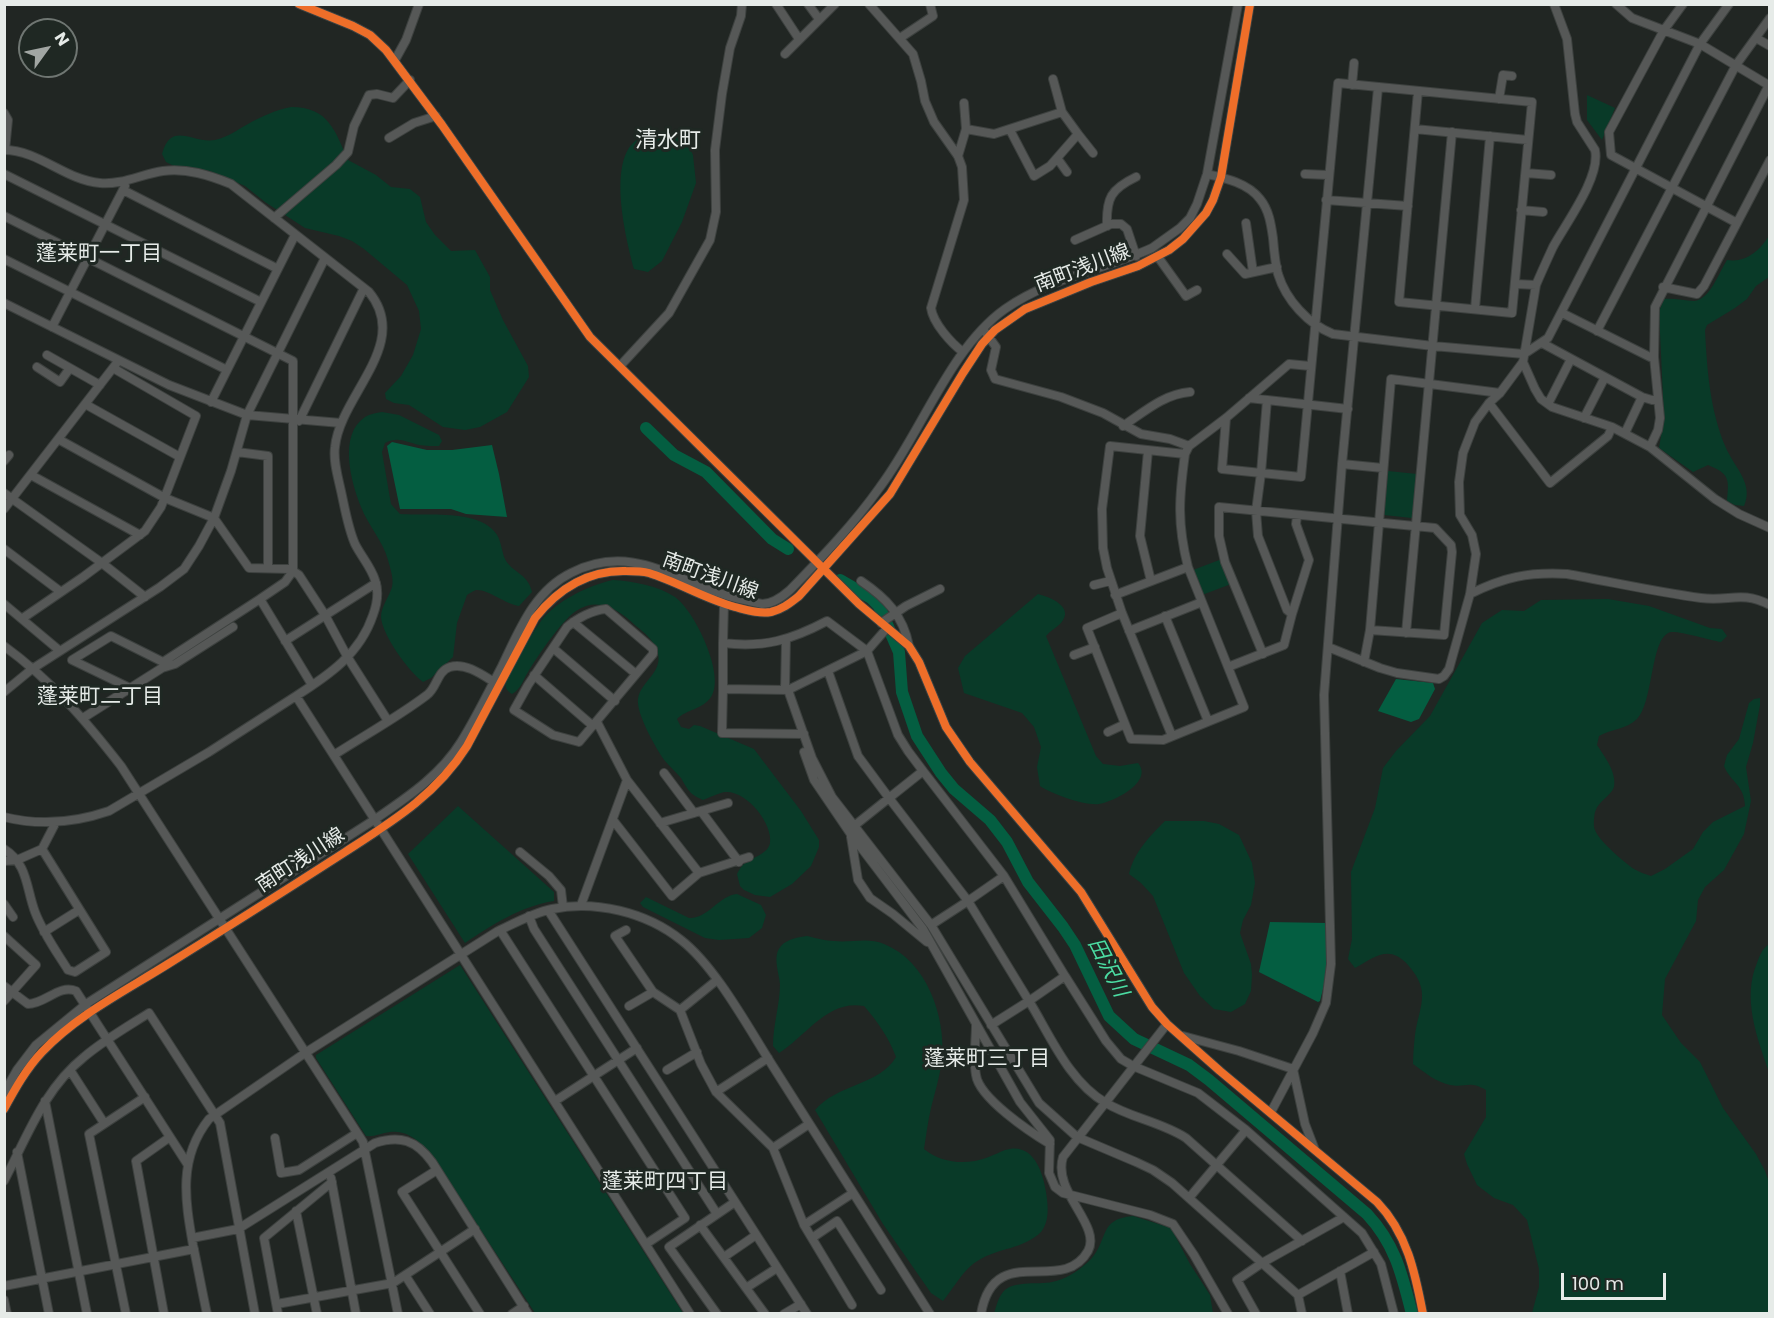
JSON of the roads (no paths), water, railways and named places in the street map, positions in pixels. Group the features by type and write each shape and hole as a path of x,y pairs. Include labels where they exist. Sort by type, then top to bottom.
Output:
{"street":[{"path":"299,4 370,35 395,60 590,337 859,604 909,646 919,662 935,704 953,739 1081,892 1152,1007 1180,1036 1377,1202 1392,1218 1411,1258 1423,1314"},
{"path":"395,60 406,40 419,4"},
{"path":"620,366 669,313 710,240 716,212 715,150 720,105 730,48 741,16 741,4"},
{"path":"776,4 799,39"},
{"path":"808,4 819,19"},
{"path":"785,54 835,4"},
{"path":"869,4 913,54 925,101 934,122 958,156 962,167 964,200 931,308 932,314 954,345 963,352"},
{"path":"900,38 933,16 930,4"},
{"name":"南町浅川線","path":"4,1109 20,1081 41,1053 88,1008 226,928 380,829 426,796 450,771 467,746 530,611 555,583 570,573 609,562 634,562 653,566 721,595 762,604 780,598 790,590 880,488 963,352 982,328 1004,310 1038,291 1136,256 1164,241 1190,218 1207,174 1238,4"},
{"name":"南町浅川線","path":"4,1093 17,1070 36,1045 220,918 419,789 460,743 536,618 547,603 564,589 594,574 612,570 647,572 724,604 761,613 785,607 800,596 890,494 969,363 989,336 1003,323 1025,309 1158,257 1183,239 1196,226 1213,200 1221,177 1250,4"},
{"path":"1554,4 1567,39 1577,123 1595,150 1596,156 1589,181 1536,285 1523,358 1534,389 1552,407 1612,427 1650,447 1715,499 1739,514 1770,528"},
{"path":"1616,4 1632,18 1700,44 1769,86 1655,307 1654,357 1660,418 1658,430 1650,447"},
{"path":"1683,4 1664,30 1610,132 1611,155 1737,223"},
{"path":"1328,647 1397,673 1438,679 1444,676 1449,669 1470,594 1476,554 1472,535 1460,515 1459,482 1463,453 1471,431 1523,358 1548,338 1700,44 1729,4"},
{"path":"1597,331 1736,65 1770,18"},
{"path":"1756,38 1770,46"},
{"path":"1352,85 1354,63"},
{"path":"1499,99 1503,75 1512,76"},
{"path":"1053,79 1062,112 1093,153"},
{"path":"274,218 348,152 354,126 367,97 377,94 393,98 410,80"},
{"path":"1226,418 1222,469 1301,477 1338,83 1532,102 1512,313 1399,302 1418,91"},
{"path":"1270,1112 1326,1003 1331,964 1324,695 1353,336 1378,88"},
{"path":"958,156 966,129 964,103"},
{"path":"966,129 988,135 1062,112"},
{"path":"4,113 8,117 5,150 20,152 82,180 100,183 128,180 164,171 185,171 206,175 231,184 364,288 373,297 380,310 384,330 382,341 341,423 337,436 335,456 351,535 373,573 377,598 370,624 348,658 312,686 209,752 108,811 90,817 56,822 20,821 4,817"},
{"path":"389,138 414,123 436,116"},
{"path":"1415,129 1528,140"},
{"path":"1010,130 1034,176 1050,166 1078,134"},
{"path":"1406,633 1452,132"},
{"path":"1475,309 1490,136"},
{"path":"1057,158 1067,172"},
{"path":"1664,287 1697,294 1704,286 1770,160"},
{"path":"1526,173 1551,175"},
{"path":"4,174 261,302"},
{"path":"1207,174 1234,181 1259,198 1270,220 1277,267 1283,286 1296,307 1322,330 1333,334 1523,358"},
{"path":"1305,174 1328,175"},
{"path":"1107,226 1108,203 1114,191 1123,183 1136,177"},
{"path":"52,327 128,180"},
{"path":"123,190 278,269"},
{"path":"1326,200 1408,206"},
{"path":"1521,210 1543,212"},
{"path":"4,216 293,361 296,420 292,571 285,582 83,718"},
{"path":"1246,223 1253,272"},
{"path":"1075,240 1107,226 1124,225 1130,235 1136,256"},
{"path":"211,402 295,235"},
{"path":"1227,254 1245,274 1277,267"},
{"path":"1158,257 1186,296 1197,290"},
{"path":"4,692 32,669 176,577 184,569 214,518 237,453 247,415 325,258"},
{"path":"4,259 227,370"},
{"path":"1516,284 1536,285"},
{"path":"296,420 364,288"},
{"path":"4,303 52,327 116,364 196,416 165,498 152,522 140,535 22,618"},
{"path":"1562,313 1654,357"},
{"path":"982,328 996,348 991,369 995,379 1070,401 1102,413 1141,434 1170,439 1187,450"},
{"path":"1542,343 1642,397 1657,400"},
{"path":"47,355 100,385"},
{"path":"1548,404 1571,359"},
{"path":"116,364 247,415 341,423"},
{"path":"4,509 116,364"},
{"path":"1173,736 1115,596 1105,558 1102,509 1110,446 1148,451 1187,450 1289,364 1310,366"},
{"path":"37,367 60,382 70,368"},
{"path":"1584,417 1605,377"},
{"path":"1364,662 1370,630 1391,379 1500,393"},
{"path":"1123,426 1167,397 1190,392"},
{"path":"1625,433 1642,397"},
{"path":"1249,398 1348,409"},
{"path":"1267,400 1256,511 1258,536 1287,610 1292,614"},
{"path":"1490,403 1550,483 1608,436 1612,427"},
{"path":"85,404 180,457"},
{"path":"58,439 165,498 214,518 249,568 268,567 292,571 299,575 388,721"},
{"path":"1122,613 1087,628 1131,739 1163,740 1245,708 1188,567 1181,540 1179,512 1187,450"},
{"path":"1148,451 1140,536 1151,581"},
{"path":"237,453 268,456 268,567"},
{"path":"1342,464 1383,468"},
{"path":"31,475 140,535"},
{"path":"4,493 102,563 145,597"},
{"path":"1263,654 1231,577 1219,536 1219,507 1436,528 1451,545 1452,552 1444,635 1370,630"},
{"path":"1228,667 1284,645 1309,560 1296,524 1297,516"},
{"path":"4,549 61,592"},
{"path":"1115,596 1188,567"},
{"path":"1470,594 1504,578 1549,573 1567,574 1704,598 1744,596 1770,605"},
{"path":"861,581 878,593 896,612 902,622 909,646"},
{"path":"1094,585 1110,581"},
{"path":"285,641 376,583"},
{"path":"723,689 787,690 867,651 884,625 896,612 940,589"},
{"path":"260,599 312,686"},
{"path":"1129,631 1202,602"},
{"path":"4,604 60,651"},
{"path":"724,604 722,733 801,734"},
{"path":"606,609 653,649 653,654 579,742 553,735 514,710 534,675 573,622 606,609"},
{"path":"1166,616 1208,721"},
{"path":"723,643 767,644 786,639 827,621 867,651 898,735 1004,876 1112,1051 1133,1066 1198,1093 1246,1130 1362,1233 1384,1273 1394,1314"},
{"path":"573,622 636,674"},
{"path":"130,688 72,660 111,636 164,664 176,664 232,627"},
{"path":"786,639 787,690 814,780 923,929 1020,1102 1050,1140 1048,1161 1052,1182 1058,1191 1150,1215 1173,1224 1228,1314"},
{"path":"4,646 32,669 83,718 121,766 357,1133 365,1149 398,1314"},
{"path":"1074,655 1095,647"},
{"path":"553,648 615,701"},
{"path":"334,755 431,692 440,675 448,668 461,666 472,669 497,684"},
{"path":"828,671 858,756 968,901 1073,1074 1105,1103 1175,1131 1302,1241"},
{"path":"534,675 595,724 627,780 699,873"},
{"path":"296,696 690,1314"},
{"path":"1108,732 1125,724"},
{"path":"852,830 923,771"},
{"path":"664,773 739,861"},
{"path":"580,905 627,780"},
{"path":"660,823 728,803"},
{"path":"613,820 672,896 699,873 749,857"},
{"path":"4,861 17,860 42,849 56,822"},
{"path":"852,830 931,925 1039,1102 1077,1137 1153,1170 1189,1198 1298,1295 1302,1314"},
{"path":"852,830 858,880 870,898 932,946"},
{"path":"4,849 17,860 27,879 35,911 44,932 68,970 75,972 106,952 42,849"},
{"path":"520,852 549,876 561,890 563,907"},
{"path":"931,925 1004,876"},
{"path":"4,904 13,917"},
{"path":"207,1314 185,1188 188,1165 202,1129 215,1114 305,1053 500,930 548,910 580,905 639,916 680,939 698,955 768,1058 930,1314"},
{"path":"44,932 79,910"},
{"path":"548,910 807,1314"},
{"path":"529,916 534,929 717,1214"},
{"path":"500,930 685,1218 646,1244"},
{"path":"626,930 615,936 653,992 680,1010 701,1064 716,1092 772,1148 804,1225 852,1305"},
{"path":"4,936 36,965 4,1001"},
{"path":"992,1025 1065,976"},
{"path":"680,1010 717,980"},
{"path":"4,986 24,1003 32,1004 62,990 76,991 188,1165"},
{"path":"629,1006 653,992"},
{"path":"4,1181 45,1101 70,1070 84,1057 149,1013 220,1123 255,1314"},
{"path":"976,1023 976,1077 980,1086 993,1101 1050,1144"},
{"path":"981,1314 983,1299 995,1280 1021,1272 1051,1272 1069,1267 1087,1253 1090,1246 1090,1233 1063,1183 1060,1165 1077,1137 1167,1024"},
{"path":"1180,1036 1201,1040 1293,1069"},
{"path":"555,1101 637,1048"},
{"path":"667,1070 697,1052"},
{"path":"716,1092 768,1058"},
{"path":"1293,1069 1305,1124 1315,1151"},
{"path":"70,1070 104,1123"},
{"path":"126,1314 89,1134 145,1097"},
{"path":"45,1101 87,1314"},
{"path":"772,1148 809,1124"},
{"path":"1189,1198 1246,1130"},
{"path":"275,1138 281,1173 299,1170 357,1133"},
{"path":"164,1314 136,1161 170,1137"},
{"path":"192,1238 238,1229 365,1149 388,1139 408,1141 421,1149 437,1170 526,1310 512,1314"},
{"path":"17,1152 49,1314"},
{"path":"437,1170 402,1192 480,1314"},
{"path":"328,1172 332,1182 356,1314"},
{"path":"332,1182 264,1238 278,1309 314,1297 393,1283 475,1229"},
{"path":"804,1225 853,1193"},
{"path":"717,1314 669,1247 735,1202"},
{"path":"296,1211 317,1314"},
{"path":"1256,1314 1236,1282 1262,1263 1344,1217"},
{"path":"812,1238 837,1221 881,1290"},
{"path":"700,1225 765,1314"},
{"path":"724,1257 756,1235"},
{"path":"4,1286 194,1249"},
{"path":"1298,1295 1374,1252"},
{"path":"746,1288 777,1268"},
{"path":"1340,1271 1348,1314"},
{"path":"405,1275 430,1314"},
{"path":"4,1300 7,1314"},
{"path":"784,1314 801,1304"}],"waterway":[{"name":"田沢川","path":"646,428 674,455 706,472 772,539 788,549"},
{"name":"田沢川","path":"840,580 871,598 879,606 899,652 902,692 917,736 954,789 990,820 1007,842 1028,882 1075,945 1109,1016 1134,1039 1189,1065 1209,1080 1367,1214 1377,1225 1391,1248 1401,1273 1412,1314"}],"district":[{"name":"清水町","path":"668,141"},
{"name":"蓬莱町一丁目","path":"99,255"},
{"name":"蓬莱町二丁目","path":"100,698"},
{"name":"蓬莱町三丁目","path":"987,1060"},
{"name":"蓬莱町四丁目","path":"665,1183"}]}
